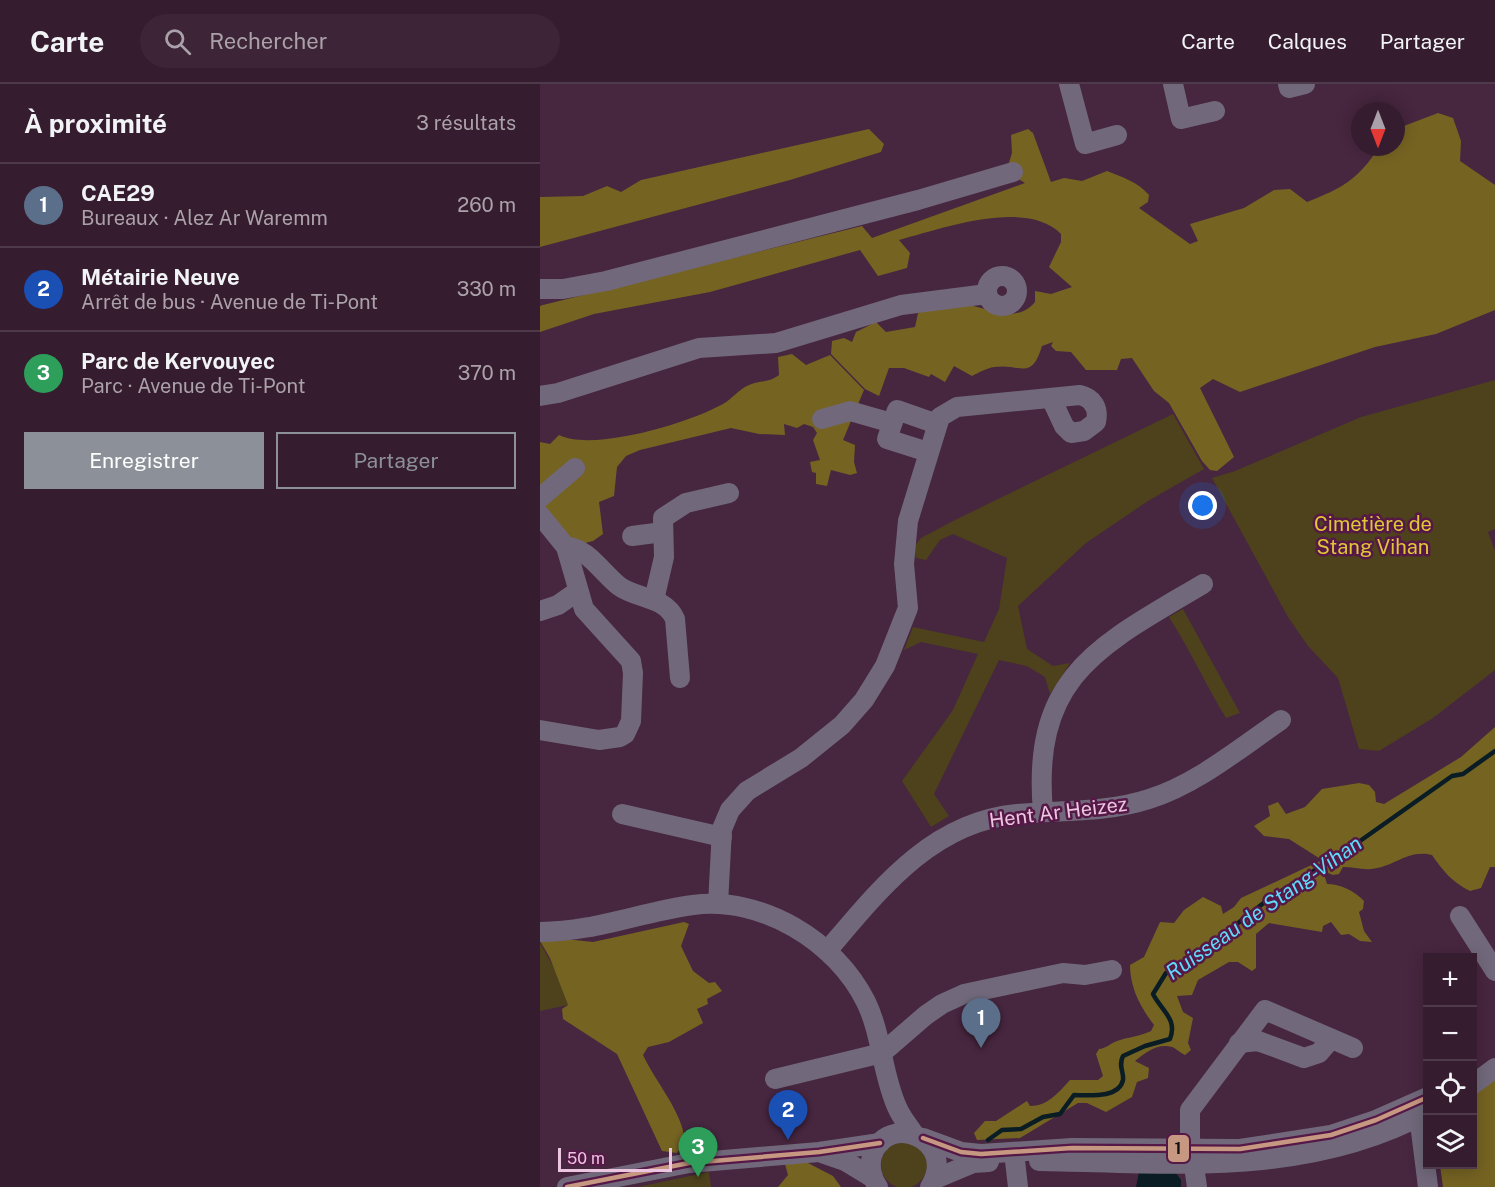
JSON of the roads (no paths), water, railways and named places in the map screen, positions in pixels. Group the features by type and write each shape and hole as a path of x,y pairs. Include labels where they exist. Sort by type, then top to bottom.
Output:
{"street":[{"path":"1069,84 1085,144 1117,135"},
{"path":"1173,84 1181,119 1215,111"},
{"path":"1288,84 1289,88 1305,84"},
{"path":"540,289 563,289 606,281 918,200 1013,172"},
{"path":"540,396 558,393 699,348 776,343 901,305 987,294"},
{"path":"718,904 722,837 726,817 741,796 828,738 856,710 876,682 908,608 904,564 908,521 937,424 943,414 957,407 1051,398"},
{"path":"928,452 887,439 892,423 897,410 937,424"},
{"path":"822,419 850,411 892,423"},
{"path":"540,498 575,468"},
{"path":"654,600 664,557 663,518 671,511 694,501 729,493"},
{"path":"540,515 566,547 578,591 588,614 631,660 631,721 625,734 612,740 540,730"},
{"path":"632,536 663,532"},
{"path":"566,547 575,548 625,590 654,600 671,612 675,619 680,678"},
{"path":"1043,812 1041,773 1043,746 1056,708 1078,670 1105,643 1203,584"},
{"path":"540,611 558,606 578,591"},
{"name":"Hent Ar Heizez","path":"827,951 895,873 926,849 962,828 993,818 1118,807 1159,796 1197,776 1281,720"},
{"path":"622,814 722,837"},
{"path":"540,932 610,923 690,905 718,904 758,912 789,924 827,951 848,974 865,1001 896,1107 918,1136 934,1152 937,1161 932,1183"},
{"path":"1460,916 1495,971"},
{"path":"775,1079 882,1053 916,1022 953,998 1063,973 1084,975 1112,970"},
{"path":"1197,1187 1192,1157 1190,1110 1264,1010 1353,1048"},
{"path":"1239,1043 1258,1041 1304,1058 1319,1053 1331,1039"},
{"path":"1477,1073 1495,1066"},
{"path":"1477,1082 1495,1066"},
{"path":"876,1182 871,1160 884,1140 896,1107"},
{"path":"932,1183 973,1163 1072,1148 1192,1157 1311,1139 1421,1108 1428,1187"},
{"path":"567,1187 689,1163 819,1152 884,1140 905,1133 961,1152 1014,1157"},
{"path":"819,1152 845,1161 876,1182"},
{"path":"1014,1157 1018,1187"}],"water":[{"path":"1139,1172 1176,1173 1181,1180 1181,1187 1136,1187"}],"waterway":[{"name":"Ruisseau de Stang-Vihan","path":"988,1140 1002,1130 1021,1129 1043,1117 1060,1114 1074,1095 1102,1095 1115,1090 1123,1080 1121,1063 1123,1056 1145,1046 1170,1039 1172,1032 1170,1020 1153,994 1166,973 1187,963 1270,898 1343,853 1452,776 1463,774 1495,751"}],"place":[{"name":"CAE29","path":"981,1048"},
{"name":"Métairie Neuve","path":"788,1140"},
{"name":"Parc de Kervouyec","path":"698,1177"}],"park label":[{"name":"Cimetière de Stang Vihan","path":"1373,536"}]}
